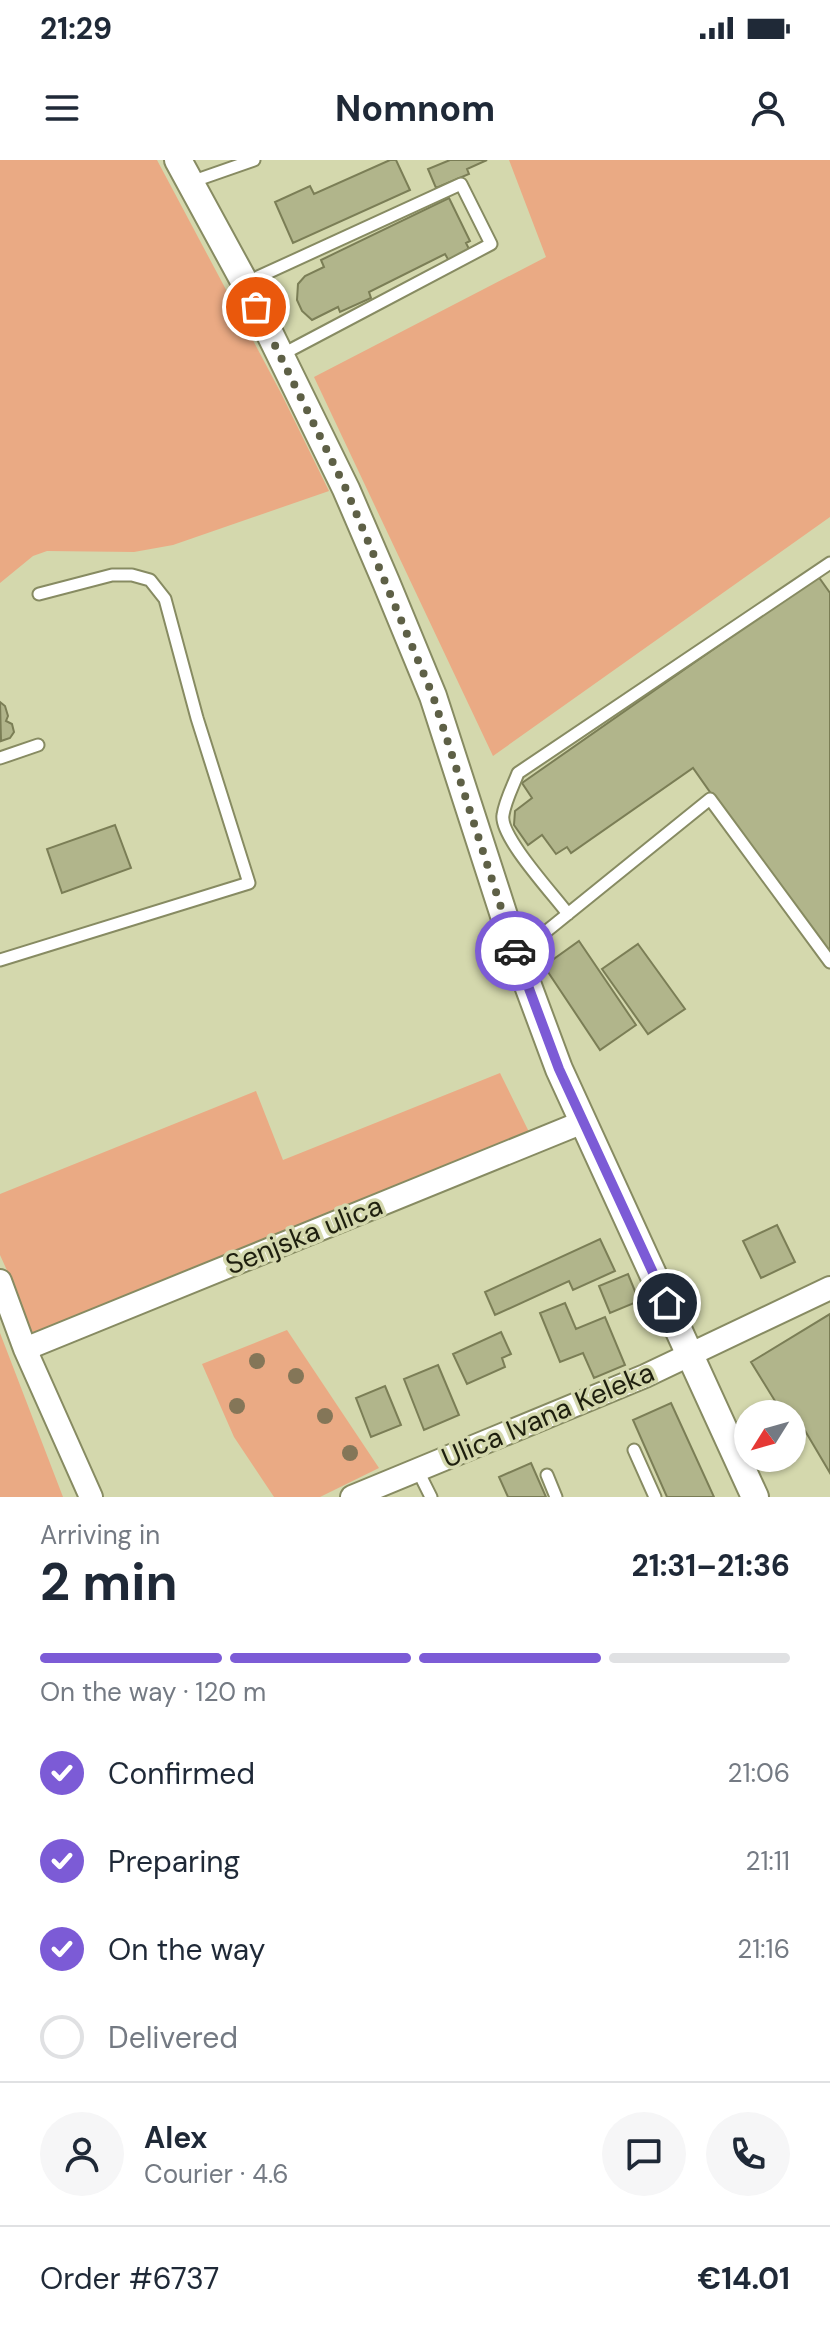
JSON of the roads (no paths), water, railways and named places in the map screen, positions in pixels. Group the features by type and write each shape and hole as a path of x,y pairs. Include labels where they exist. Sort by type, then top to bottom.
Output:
{"street":[{"path":"184,171 245,283 346,489 433,696 517,956 559,1069 755,1497"},
{"name":"Senjska ulica","path":"25,1349 583,1122"},
{"path":"0,1281 25,1349 91,1497"},
{"name":"Ulica Ivana Keleka","path":"352,1497 631,1383 830,1288"}],"lane":[{"path":"184,171 254,160"},
{"path":"245,283 461,184 491,244 280,356"},
{"path":"568,914 506,832 502,817 518,773 830,563"},
{"path":"0,960 249,883 197,718 165,599 150,580 132,575 112,575 39,594"},
{"path":"0,758 38,745"},
{"path":"517,956 710,799 830,962"},
{"path":"634,1450 655,1497"},
{"path":"417,1469 431,1497"},
{"path":"547,1475 556,1497"}]}
